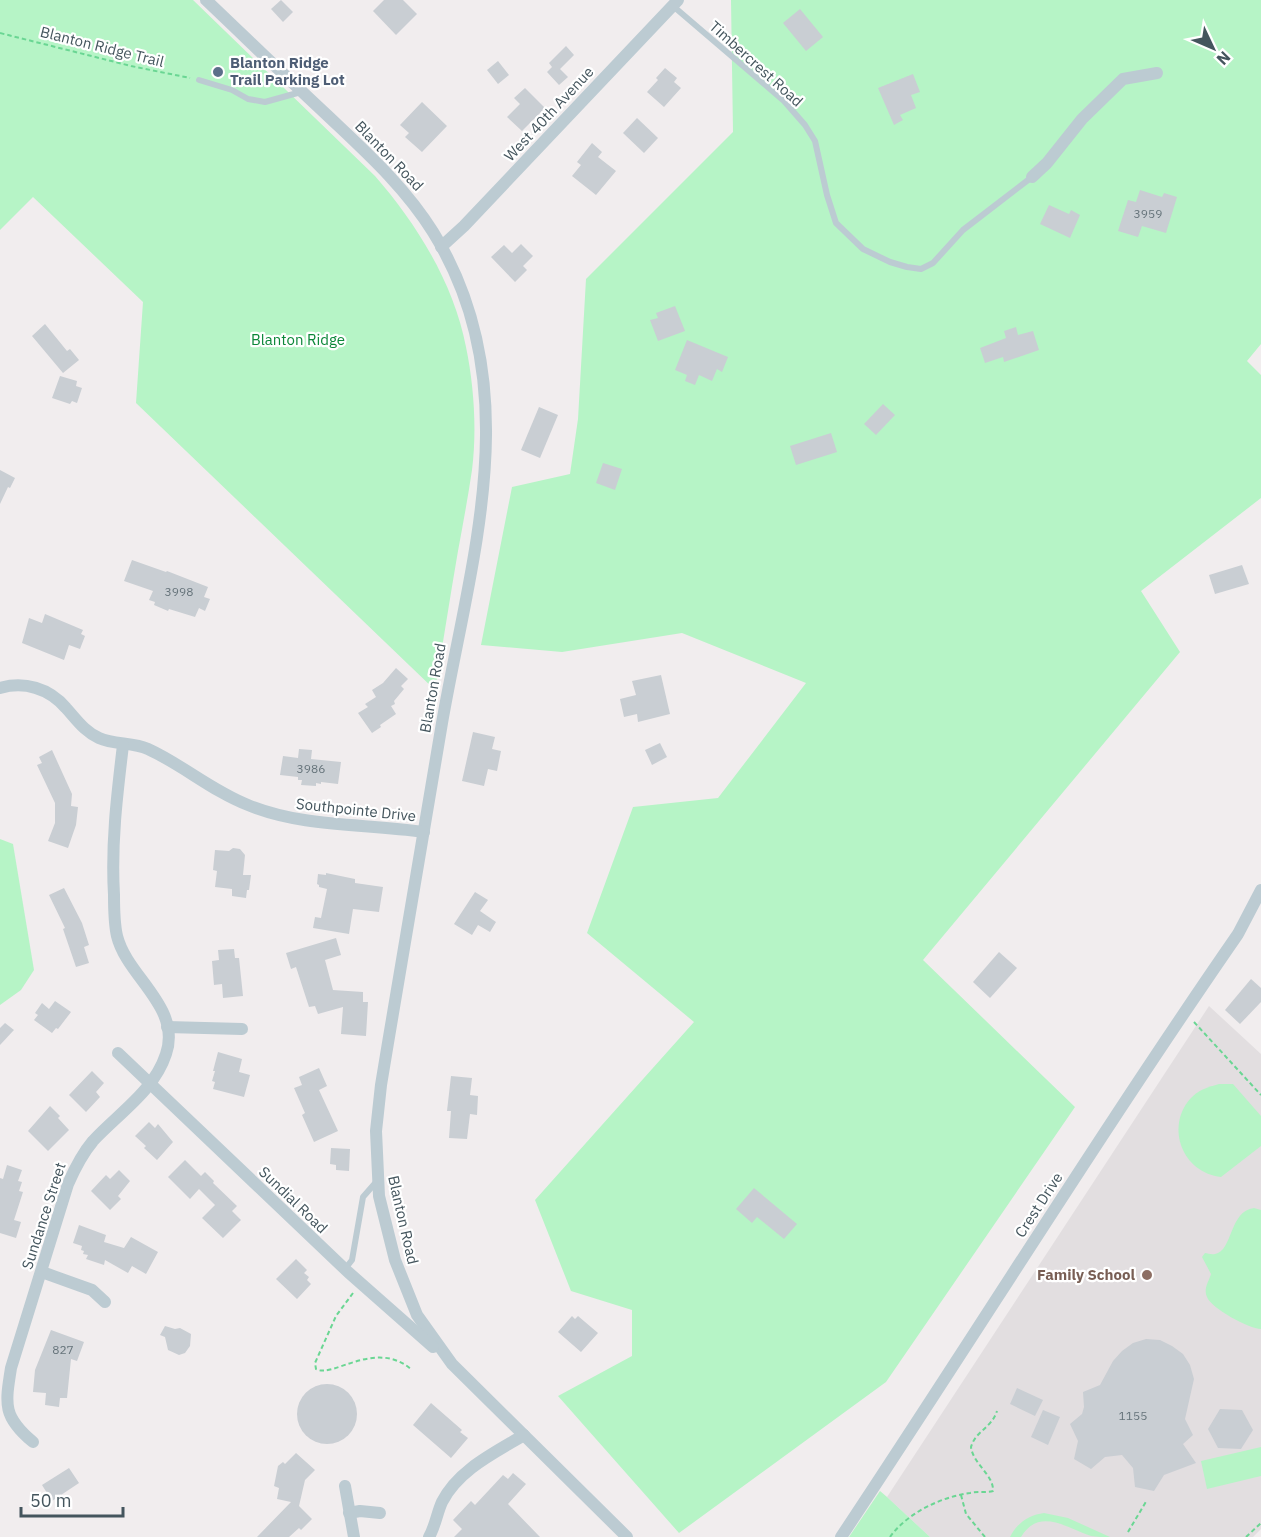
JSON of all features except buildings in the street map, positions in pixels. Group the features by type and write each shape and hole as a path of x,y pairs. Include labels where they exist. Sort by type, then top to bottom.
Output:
{"street":[{"name":"Blanton Road","path":"206,0 404,190 441,247 464,297 480,351 486,400 486,442 480,519 474,561 456,644 381,1084 376,1131 377,1180 395,1260 417,1315 452,1364 627,1537"},
{"name":"West 40th Avenue","path":"441,247 464,226 675,3"},
{"path":"1032,177 1047,163 1082,119 1123,79 1157,73"},
{"name":"Southpointe Drive","path":"0,688 12,685 33,686 50,694 65,706 87,732 102,740 146,748 215,790 247,805 284,818 322,824 399,828 424,832"},
{"name":"Sundance Street","path":"33,1442 13,1423 8,1402 8,1386 11,1368 68,1184 77,1163 93,1142 151,1084 167,1053 167,1027 161,1006 133,969 117,936 112,862 123,744"},
{"name":"Crest Drive","path":"841,1537 963,1354 1015,1268 1184,1011 1238,934 1261,890"},
{"path":"167,1027 242,1029"},
{"name":"Sundial Road","path":"118,1053 360,1283 452,1364"},
{"path":"42,1272 92,1290 105,1302"},
{"path":"429,1537 442,1502 460,1478 483,1460 524,1435"},
{"path":"345,1486 354,1537"},
{"path":"349,1513 360,1511 380,1513"}],"lane":[{"name":"Timbercrest Road","path":"675,3 784,101 805,124 815,141 836,223 863,249 890,262 921,269 933,263 963,230 1032,177"},
{"path":"199,80 232,90 248,99 266,102 302,92"},
{"path":"345,1269 352,1260 362,1200 377,1180"}],"path":[{"name":"Blanton Ridge Trail","path":"0,33 130,66 199,80"},
{"path":"1184,1011 1261,1095"},
{"path":"360,1283 332,1323 315,1363 316,1369 324,1372 348,1363 379,1358 401,1361 412,1370"},
{"path":"890,1537 900,1526 923,1509 961,1495 992,1492 994,1489 989,1478 975,1461 971,1447 978,1434 992,1422 997,1410"},
{"path":"961,1495 966,1514 985,1537"},
{"path":"1128,1532 1147,1500"},
{"path":"1246,1537 1261,1522"}],"shaded area":[{"name":"Family School","path":"1209,1006 1261,1054 1261,1529 1253,1537 930,1537 887,1497"}],"green space":[{"name":"Blanton Ridge","path":"0,0 193,0 375,176 419,235 453,300 469,362 474,408 472,470 435,690 136,403 143,302 33,197 0,230"},
{"path":"731,0 1261,0 1261,344 1247,361 1261,375 1261,498 1141,591 1180,652 923,960 1075,1107 886,1382 679,1533 558,1396 632,1356 632,1310 571,1291 535,1200 694,1022 587,933 633,807 718,798 806,683 682,633 562,652 481,645 512,487 570,474 578,419 586,279 733,132"},
{"path":"0,839 13,844 34,970 21,990 0,1005"},
{"path":"1219,1084 1233,1084 1261,1116 1261,1146 1221,1177 1208,1174 1188,1158 1179,1135 1179,1123 1190,1099 1200,1091"},
{"path":"1254,1208 1261,1210 1261,1329 1248,1326 1231,1317 1210,1302 1206,1291 1211,1274 1202,1257 1205,1253 1214,1254 1221,1251 1240,1216"},
{"path":"1261,1447 1261,1476 1207,1489 1201,1461"},
{"path":"880,1491 887,1497 930,1537 849,1537"},
{"path":"1044,1513 1068,1518 1110,1537 1091,1536 1054,1522 1045,1521 1028,1528 1021,1537 1010,1537 1024,1520"}],"place":[{"name":"Blanton Ridge Trail Parking Lot","path":"218,72"},
{"name":"Family School","path":"1147,1275"}]}
